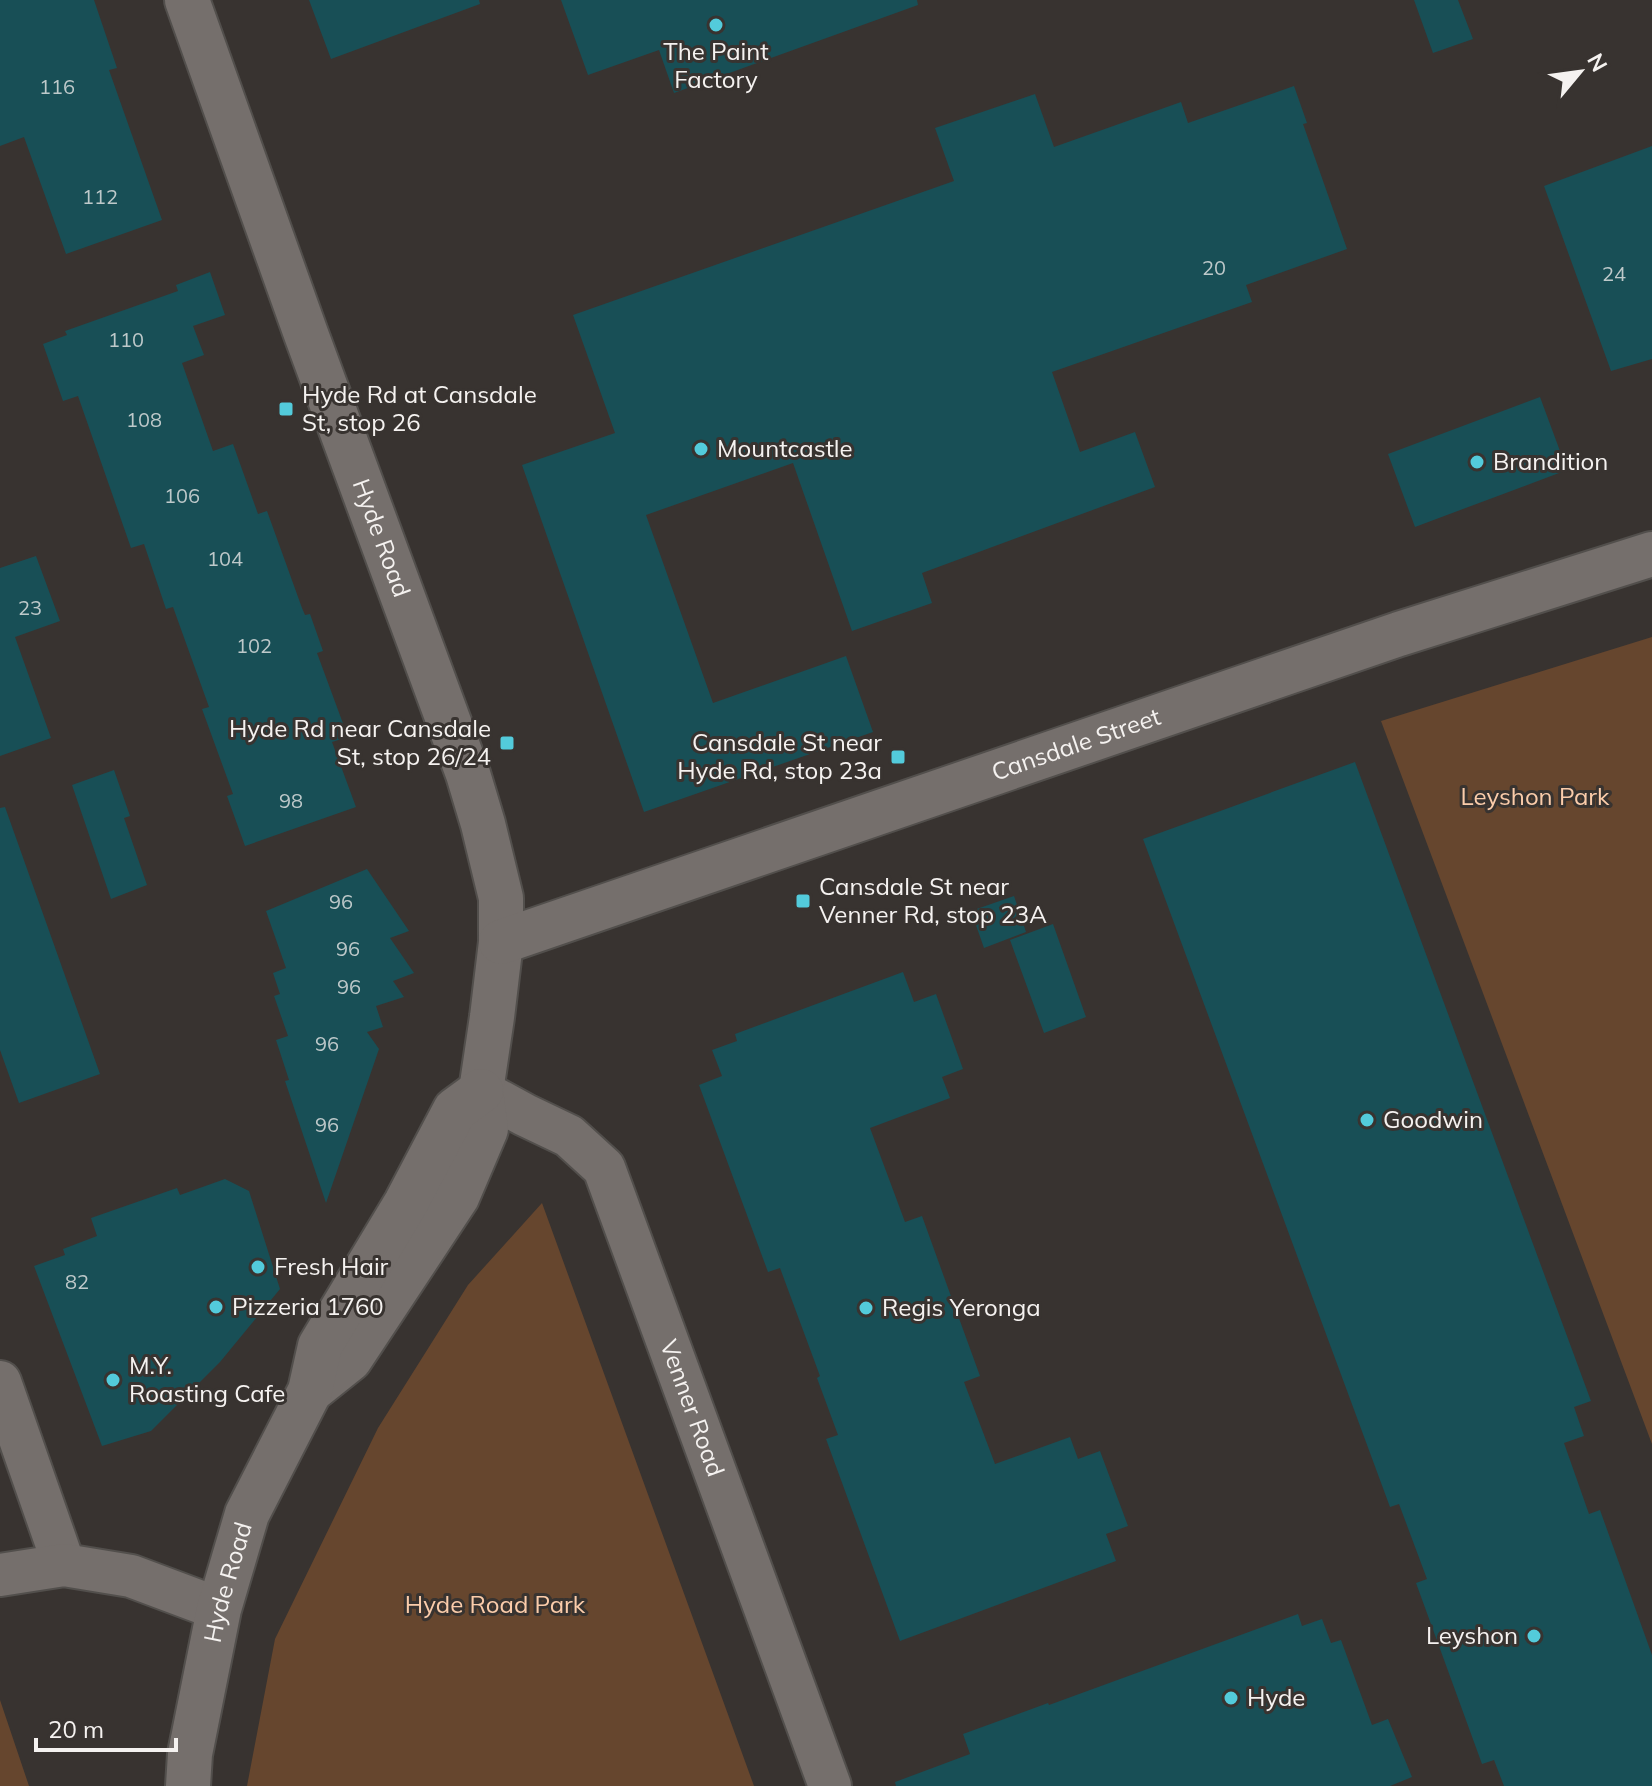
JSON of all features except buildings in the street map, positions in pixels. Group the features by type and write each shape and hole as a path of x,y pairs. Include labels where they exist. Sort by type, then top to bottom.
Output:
{"street":[{"name":"Hyde Road","path":"187,0 468,774 501,898 501,942 481,1091 486,1129 457,1197 350,1359 310,1391 247,1514 219,1609 190,1754 188,1786"},
{"name":"Cansdale Street","path":"501,942 1399,634 1652,554"},
{"name":"Venner Road","path":"481,1091 569,1136 604,1168 830,1786"},
{"path":"0,1382 64,1565"},
{"path":"0,1575 64,1565 131,1576 219,1609"}],"green space":[{"name":"Leyshon Park","path":"1652,637 1652,1444 1381,721"},
{"name":"Hyde Road Park","path":"542,1203 754,1786 247,1786 275,1639 378,1428 468,1285"},
{"path":"0,1700 29,1786 0,1786"}],"place":[{"name":"The Paint Factory","path":"716,25"},
{"name":"Hyde Rd at Cansdale St, stop 26","path":"286,409"},
{"name":"Mountcastle","path":"701,449"},
{"name":"Brandition","path":"1477,462"},
{"name":"Hyde Rd near Cansdale St, stop 26/24","path":"507,743"},
{"name":"Cansdale St near Hyde Rd, stop 23a","path":"898,757"},
{"name":"Cansdale St near Venner Rd, stop 23A","path":"803,901"},
{"name":"Goodwin","path":"1367,1120"},
{"name":"Fresh Hair","path":"258,1267"},
{"name":"Pizzeria 1760","path":"216,1307"},
{"name":"Regis Yeronga","path":"866,1308"},
{"name":"M.Y. Roasting Cafe","path":"113,1380"},
{"name":"Leyshon","path":"1534,1636"},
{"name":"Hyde","path":"1231,1698"}]}
